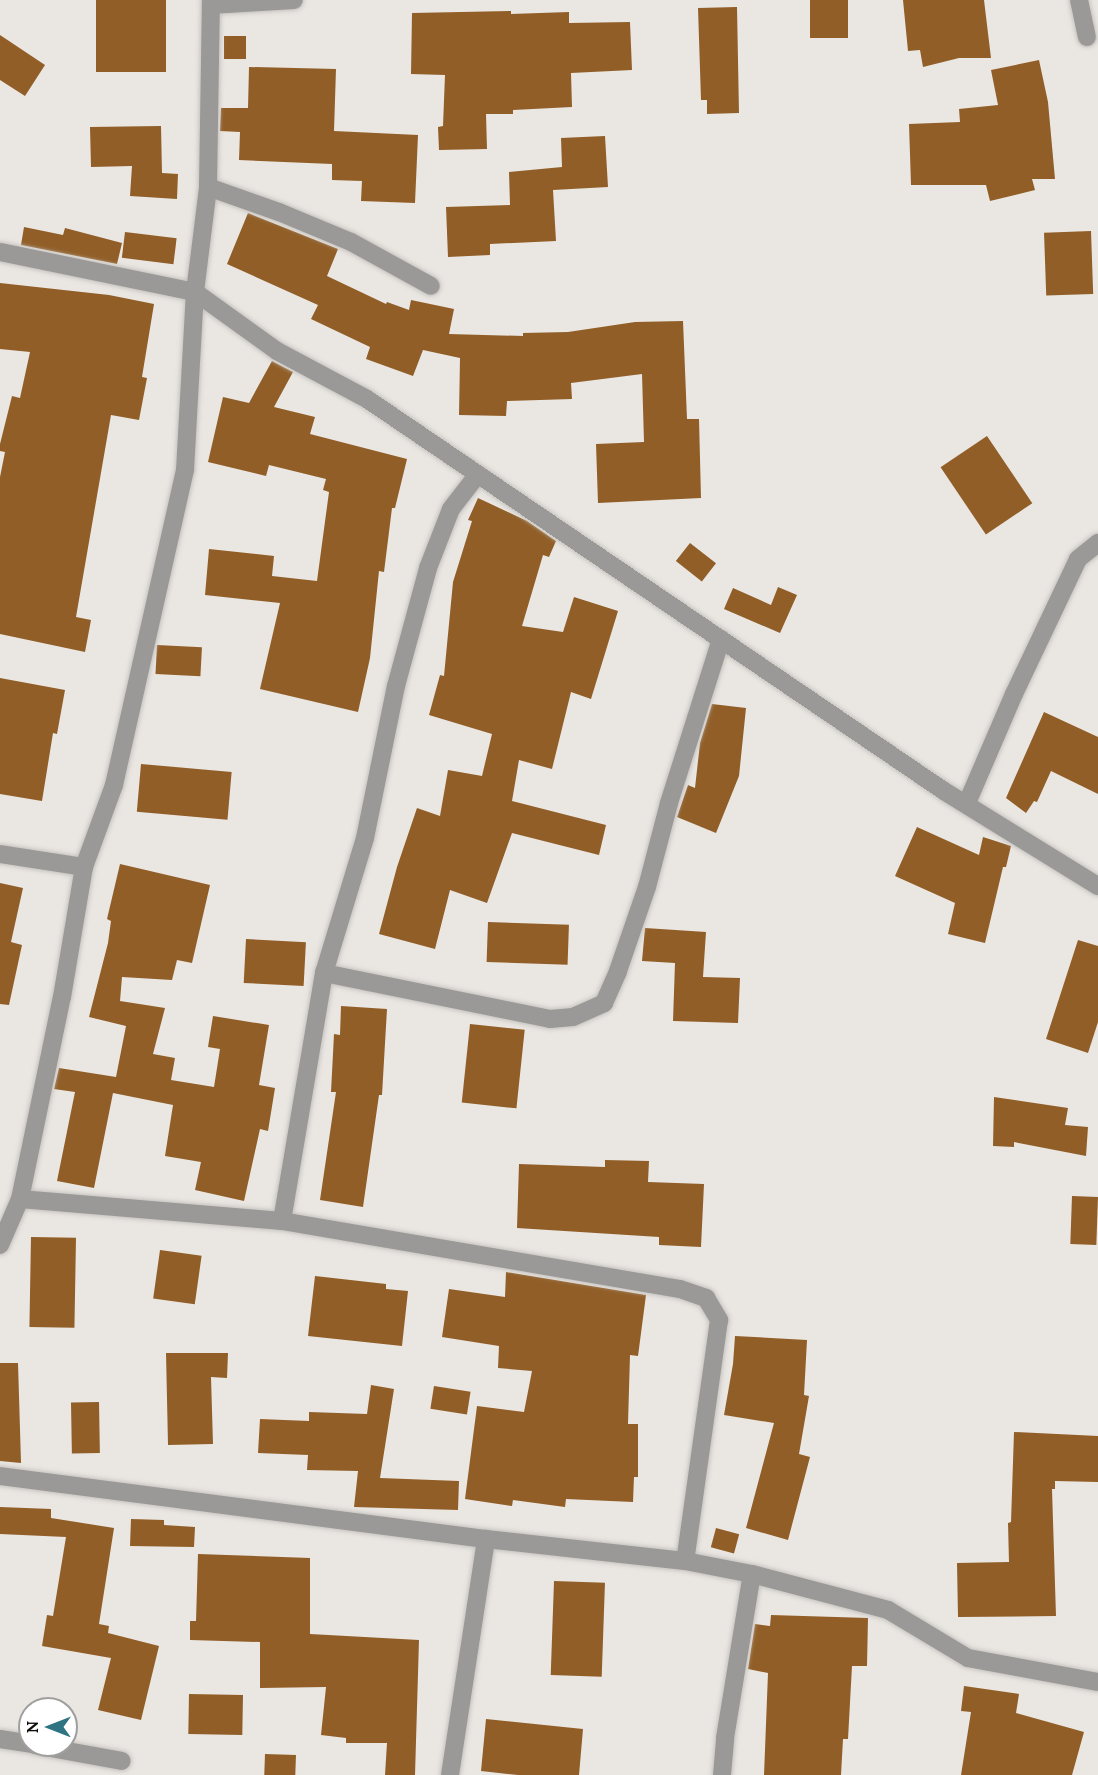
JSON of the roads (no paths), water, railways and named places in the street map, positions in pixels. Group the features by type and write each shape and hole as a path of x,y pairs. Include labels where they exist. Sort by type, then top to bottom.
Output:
{"street":[{"path":"0,1245 20,1198 62,997 84,867 114,785 185,470 195,292 208,187 211,3 294,0"},
{"path":"1078,0 1087,37"},
{"path":"208,187 279,212 351,242 431,286"},
{"path":"0,252 195,292 277,351 367,399 944,791 967,803 1098,886"},
{"path":"282,1221 324,973 364,838 396,686 429,568 451,509 478,474"},
{"path":"967,803 1014,694 1078,559 1098,543"},
{"path":"324,973 550,1020 573,1017 604,1003 647,887 672,793 722,639"},
{"path":"0,854 84,867"},
{"path":"20,1198 282,1221 680,1289 706,1298 719,1320 685,1561"},
{"path":"0,1476 486,1539 685,1561 752,1574 888,1610 968,1658 1098,1682"},
{"path":"450,1775 486,1539"},
{"path":"722,1775 725,1738 752,1574"},
{"path":"0,1739 18,1742"},
{"path":"78,1753 122,1761"}]}
